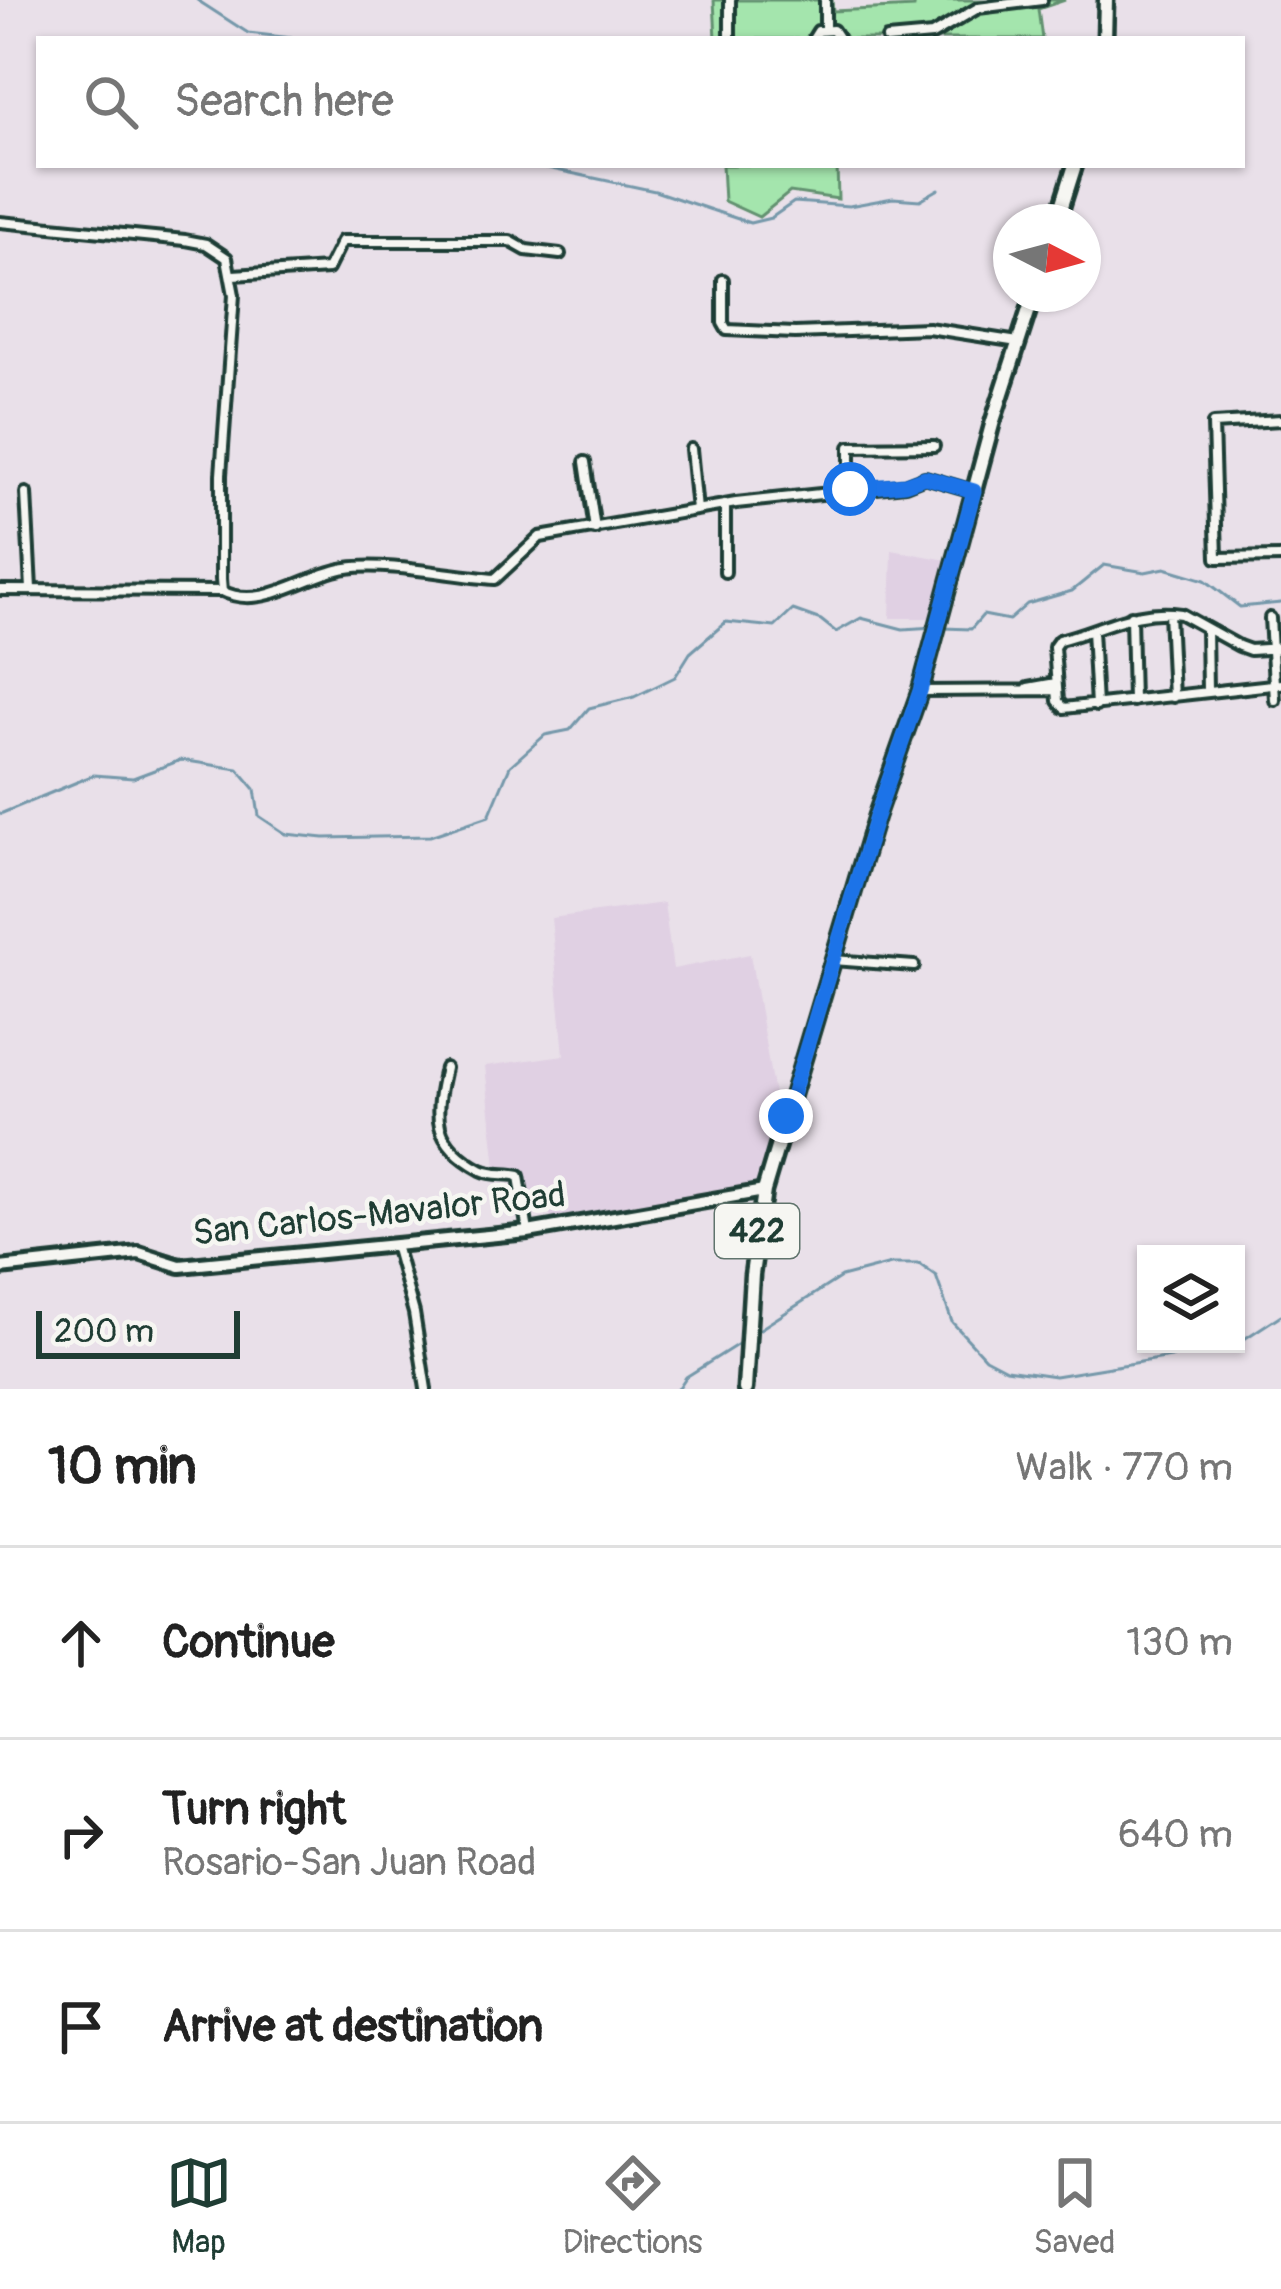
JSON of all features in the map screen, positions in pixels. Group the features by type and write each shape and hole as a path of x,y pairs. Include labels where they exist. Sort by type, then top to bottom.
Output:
{"main road":[{"path":"1106,0 1106,36"},
{"path":"1063,204 1074,168"},
{"name":"422","path":"745,1389 752,1275 764,1191 831,960 920,691 1028,312"}],"street":[{"path":"730,0 730,36"},
{"path":"816,36 825,28 825,0"},
{"path":"921,36 932,35 978,8 1042,0"},
{"path":"825,28 837,36"},
{"path":"0,222 206,244 226,258 233,275 233,344 221,475 222,591"},
{"path":"233,275 328,269 342,241 510,241 526,250 560,254"},
{"path":"723,280 722,323 727,330 795,333 928,328 1018,342"},
{"path":"1281,421 1213,424 1217,558 1281,557"},
{"path":"850,489 850,447 934,446"},
{"path":"691,449 697,510"},
{"path":"585,462 596,529"},
{"path":"0,590 222,591 256,596 340,568 369,566 495,579 540,537 725,505 905,484 925,477 974,491"},
{"path":"26,493 31,590"},
{"path":"725,505 725,572"},
{"path":"1169,613 1172,697"},
{"path":"1276,649 1239,646 1169,613 1131,616 1055,642 1056,686 1064,709 1278,685"},
{"path":"1131,616 1133,701"},
{"path":"1270,618 1276,649 1275,700"},
{"path":"1206,627 1207,690"},
{"path":"1092,630 1096,706"},
{"path":"920,691 1056,686"},
{"path":"831,960 914,966"},
{"path":"445,1068 436,1108 438,1127 446,1141 482,1170 519,1177 528,1232"},
{"name":"San Carlos-Mavalor Road","path":"0,1268 139,1253 180,1266 528,1232 764,1191"},
{"path":"395,1245 426,1389"}],"shaded area":[{"path":"892,550 947,560 931,618 890,618"},
{"path":"664,903 673,969 750,954 776,1106 783,1105 758,1189 552,1224 547,1201 526,1202 520,1170 496,1167 485,1066 564,1055 551,918"}],"green space":[{"path":"714,0 832,0 833,11 914,7 915,0 1065,0 1038,9 1042,36 716,36"},
{"path":"722,168 837,168 838,199 790,192 759,217 724,201"}],"waterway":[{"path":"197,0 248,33 274,36"},
{"path":"547,168 655,191 750,223 771,218 794,202 849,206 893,198 920,200 939,189"},
{"path":"943,628 971,629 983,615 1009,620 1027,604 1072,591 1104,565 1145,572 1165,568 1205,580 1240,607 1281,603"},
{"path":"0,814 94,775 133,778 181,760 238,769 255,789 259,816 286,834 430,836 489,816 510,766 545,735 570,730 589,708 634,697 675,677 690,653 726,622 775,627 793,610 821,620 836,632 861,618 903,629 934,627"},
{"path":"757,1331 841,1277 891,1264 919,1264 936,1276 952,1322 985,1358 1006,1369 1055,1376 1232,1347 1281,1315"},
{"path":"678,1389 686,1377 740,1343"}],"route":[{"path":"786,1116 876,817 920,691 974,491 925,477 905,484 850,489"}]}
